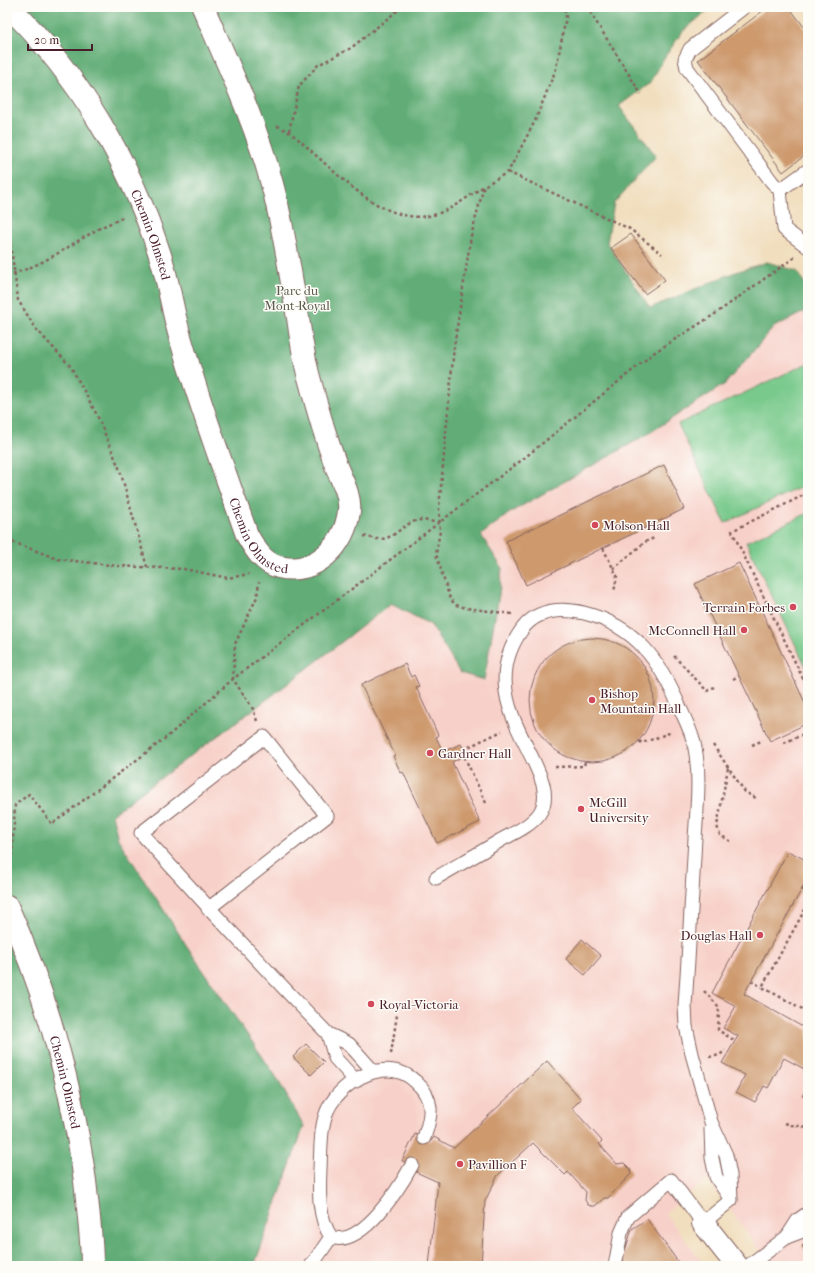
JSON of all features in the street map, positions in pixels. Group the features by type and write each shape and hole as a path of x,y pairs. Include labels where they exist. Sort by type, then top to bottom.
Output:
{"street":[{"name":"Chemin Olmsted","path":"9,7 46,46 73,82 112,144 144,208 160,254 180,338 247,535 265,568 304,568 319,561 332,550 341,538 349,510 346,490 334,463 309,379 281,223 272,184 258,138 203,7"},
{"name":"Chemin Olmsted","path":"7,906 24,946 59,1053 80,1144 89,1216 92,1266"},
{"path":"703,1223 737,1266"}],"lane":[{"path":"744,7 690,49 684,59 687,68 772,182 780,190 784,229 808,247"},
{"path":"780,190 808,170"},
{"path":"436,878 529,823 542,809 545,796 544,784 510,714 505,687 506,667 510,650 525,626 531,620 545,612 569,611 608,620 625,630 648,652 657,664 675,696 694,743 697,769 697,805 685,1015 690,1045 711,1122 726,1155 730,1175 731,1200 703,1223 671,1180 628,1217 621,1233 615,1266"},
{"path":"208,908 327,816 264,737 141,833 208,908 328,1034 349,1044 374,1072"},
{"path":"328,1034 335,1058 356,1081"},
{"path":"412,1165 396,1193 368,1223 350,1237 343,1239 331,1236 324,1224 320,1203 321,1149 326,1115 333,1101 340,1093 356,1081 374,1072 388,1069 397,1071 413,1079 426,1093 430,1108 430,1117 424,1138"},
{"path":"786,1237 798,1220 808,1213"},
{"path":"748,1266 786,1237 808,1229"},
{"path":"311,1266 331,1236"}],"path":[{"path":"289,131 299,86 318,65 351,48 402,7"},
{"path":"258,138 277,126 289,131 345,182 373,202 394,213 415,216 436,214 453,206 508,172 535,122 556,69 566,17 564,7"},
{"path":"587,7 641,94"},
{"path":"508,172 630,229 662,254"},
{"path":"484,186 471,236 454,347 439,523 440,531 436,554 450,599 456,605 466,608 518,614"},
{"path":"7,275 14,274 57,255 94,231 144,208"},
{"path":"7,233 10,240 18,300 36,329 71,367 98,415 120,470 147,567"},
{"path":"7,860 12,855 15,805 29,794 52,824 167,736 233,678 523,459 654,352 774,274 808,247"},
{"path":"808,493 732,531 808,689"},
{"path":"370,537 381,540 393,536 401,527 422,520 439,523"},
{"path":"613,569 645,542 654,538"},
{"path":"7,540 58,559 118,566 184,569 228,578 265,568"},
{"path":"603,548 616,576 614,592"},
{"path":"252,709 233,678 235,644 257,597 265,568"},
{"path":"672,654 707,691 714,687"},
{"path":"733,678 739,676"},
{"path":"486,803 464,756 466,755 464,749 507,729"},
{"path":"639,741 642,743 678,729"},
{"path":"784,743 808,732"},
{"path":"752,746 764,740"},
{"path":"712,744 745,792 756,798"},
{"path":"553,768 584,766 585,762"},
{"path":"728,767 717,826 720,835 732,842"},
{"path":"802,889 808,893"},
{"path":"762,987 808,904"},
{"path":"751,981 808,1012"},
{"path":"703,989 718,1006 718,1030 734,1041"},
{"path":"388,1069 397,1015"},
{"path":"712,1057 720,1055 725,1050"},
{"path":"785,1122 791,1125 808,1127"}],"shaded area":[{"name":"McGill University","path":"808,310 808,1266 772,1266 707,1179 665,1213 705,1266 247,1266 304,1126 275,1075 194,957 118,839 112,814 273,695 511,512 648,434 774,327"}],"green space":[{"name":"Parc du Mont-Royal","path":"7,7 712,7 683,31 664,58 651,82 619,106 656,156 614,203 607,243 650,308 733,273 767,262 797,271 808,289 808,310 774,327 725,384 648,434 511,512 481,535 502,568 499,595 484,680 460,673 431,625 391,604 273,695 112,814 118,839 194,957 275,1075 304,1126 254,1266 7,1266"},
{"path":"808,363 808,484 725,523 678,424"},
{"name":"Terrain Forbes","path":"808,513 808,671 746,542"}],"building":[{"path":"768,7 789,7 808,32 808,153 783,172 698,60"},
{"path":"631,234 665,280 645,294 611,248"},
{"name":"Molson Hall","path":"664,465 684,509 526,585 506,541"},
{"name":"McConnell Hall","path":"739,563 808,709 808,723 770,741 695,584"},
{"name":"Bishop Mountain Hall","path":"592,638 604,639 616,643 626,648 636,656 644,666 649,676 653,688 653,712 649,724 644,734 636,744 626,752 616,757 604,761 592,762 580,761 568,757 558,752 548,744 540,734 535,724 531,712 530,700 531,688 535,676 540,666 548,656 558,648 568,643 580,639"},
{"name":"Gardner Hall","path":"405,664 411,677 414,675 419,686 416,687 438,735 436,737 443,752 461,744 466,755 452,762 480,822 437,843 403,772 401,773 393,756 395,755 361,685"},
{"name":"Douglas Hall","path":"788,851 808,861 808,878 744,994 808,1030 808,1071 784,1058 768,1088 764,1086 755,1102 736,1092 745,1075 722,1063 738,1036 723,1028 736,1006 712,993"},
{"path":"582,939 601,956 585,975 566,959"},
{"path":"306,1044 324,1062 311,1075 293,1057"},
{"name":"Pavillion F","path":"547,1061 581,1099 572,1108 602,1141 599,1144 617,1164 624,1163 630,1169 631,1174 608,1198 604,1198 595,1206 588,1205 585,1200 586,1192 568,1172 565,1175 533,1143 498,1175 485,1201 481,1266 429,1266 438,1182 416,1172 418,1167 402,1161 415,1134 431,1141 434,1137 454,1148"},
{"path":"808,1086 808,1099 802,1096"},
{"path":"647,1219 681,1266 623,1266 623,1257 632,1229"},
{"path":"808,1241 808,1253 802,1246"}],"place":[{"name":"Molson Hall","path":"595,525"},
{"name":"Terrain Forbes","path":"793,607"},
{"name":"McConnell Hall","path":"744,630"},
{"name":"Bishop Mountain Hall","path":"592,700"},
{"name":"Gardner Hall","path":"430,753"},
{"name":"McGill University","path":"581,809"},
{"name":"Douglas Hall","path":"760,935"},
{"name":"Royal-Victoria","path":"371,1004"},
{"name":"Pavillion F","path":"460,1164"}]}
